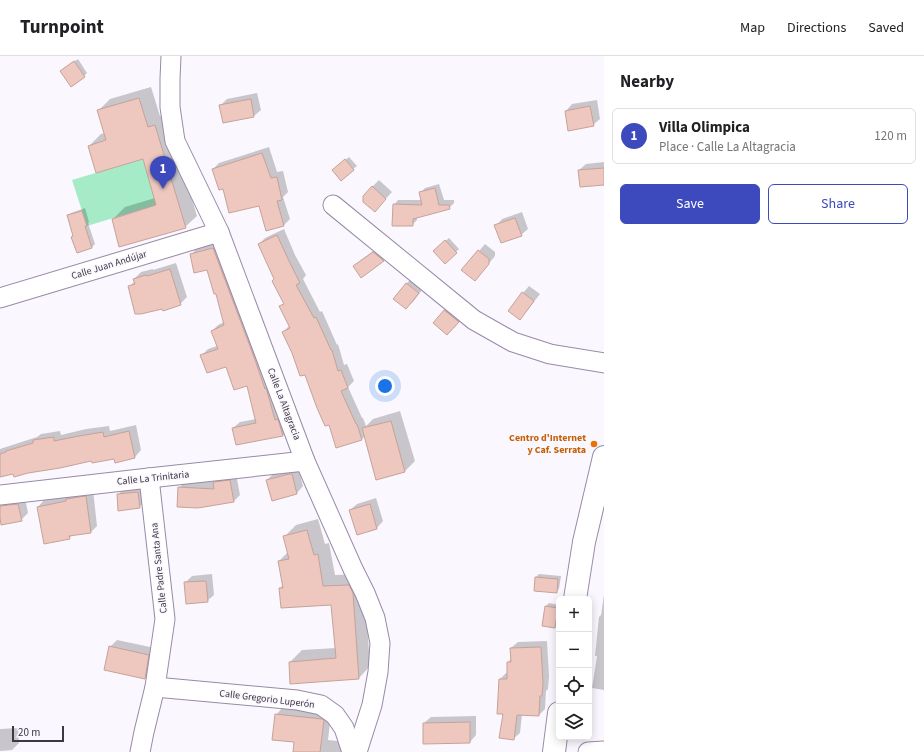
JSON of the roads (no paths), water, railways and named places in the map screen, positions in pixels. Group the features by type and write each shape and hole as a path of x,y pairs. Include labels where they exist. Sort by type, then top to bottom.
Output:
{"main road":[{"path":"575,596 584,542 604,457"},
{"path":"554,752 556,736"}],"street":[{"name":"Calle La Altagracia","path":"171,56 170,107 176,141 219,232 305,461 375,618 380,644 378,672 372,705 357,752"},
{"path":"333,205 474,320 513,342 550,354 604,363"},
{"name":"Calle Juan Andújar","path":"0,298 219,232"},
{"name":"Calle La Trinitaria","path":"0,495 305,461"},
{"name":"Calle Padre Santa Ana","path":"140,752 155,687 165,619 149,478"},
{"name":"Calle Gregorio Luperón","path":"155,687 297,700 320,705 335,715 344,728 352,752"},
{"path":"588,752 604,751"}],"place":[{"name":"Villa Olimpica","path":"163,189"},
{"name":"Centro d'Internet y Caf. Serrata","path":"594,444"}]}
